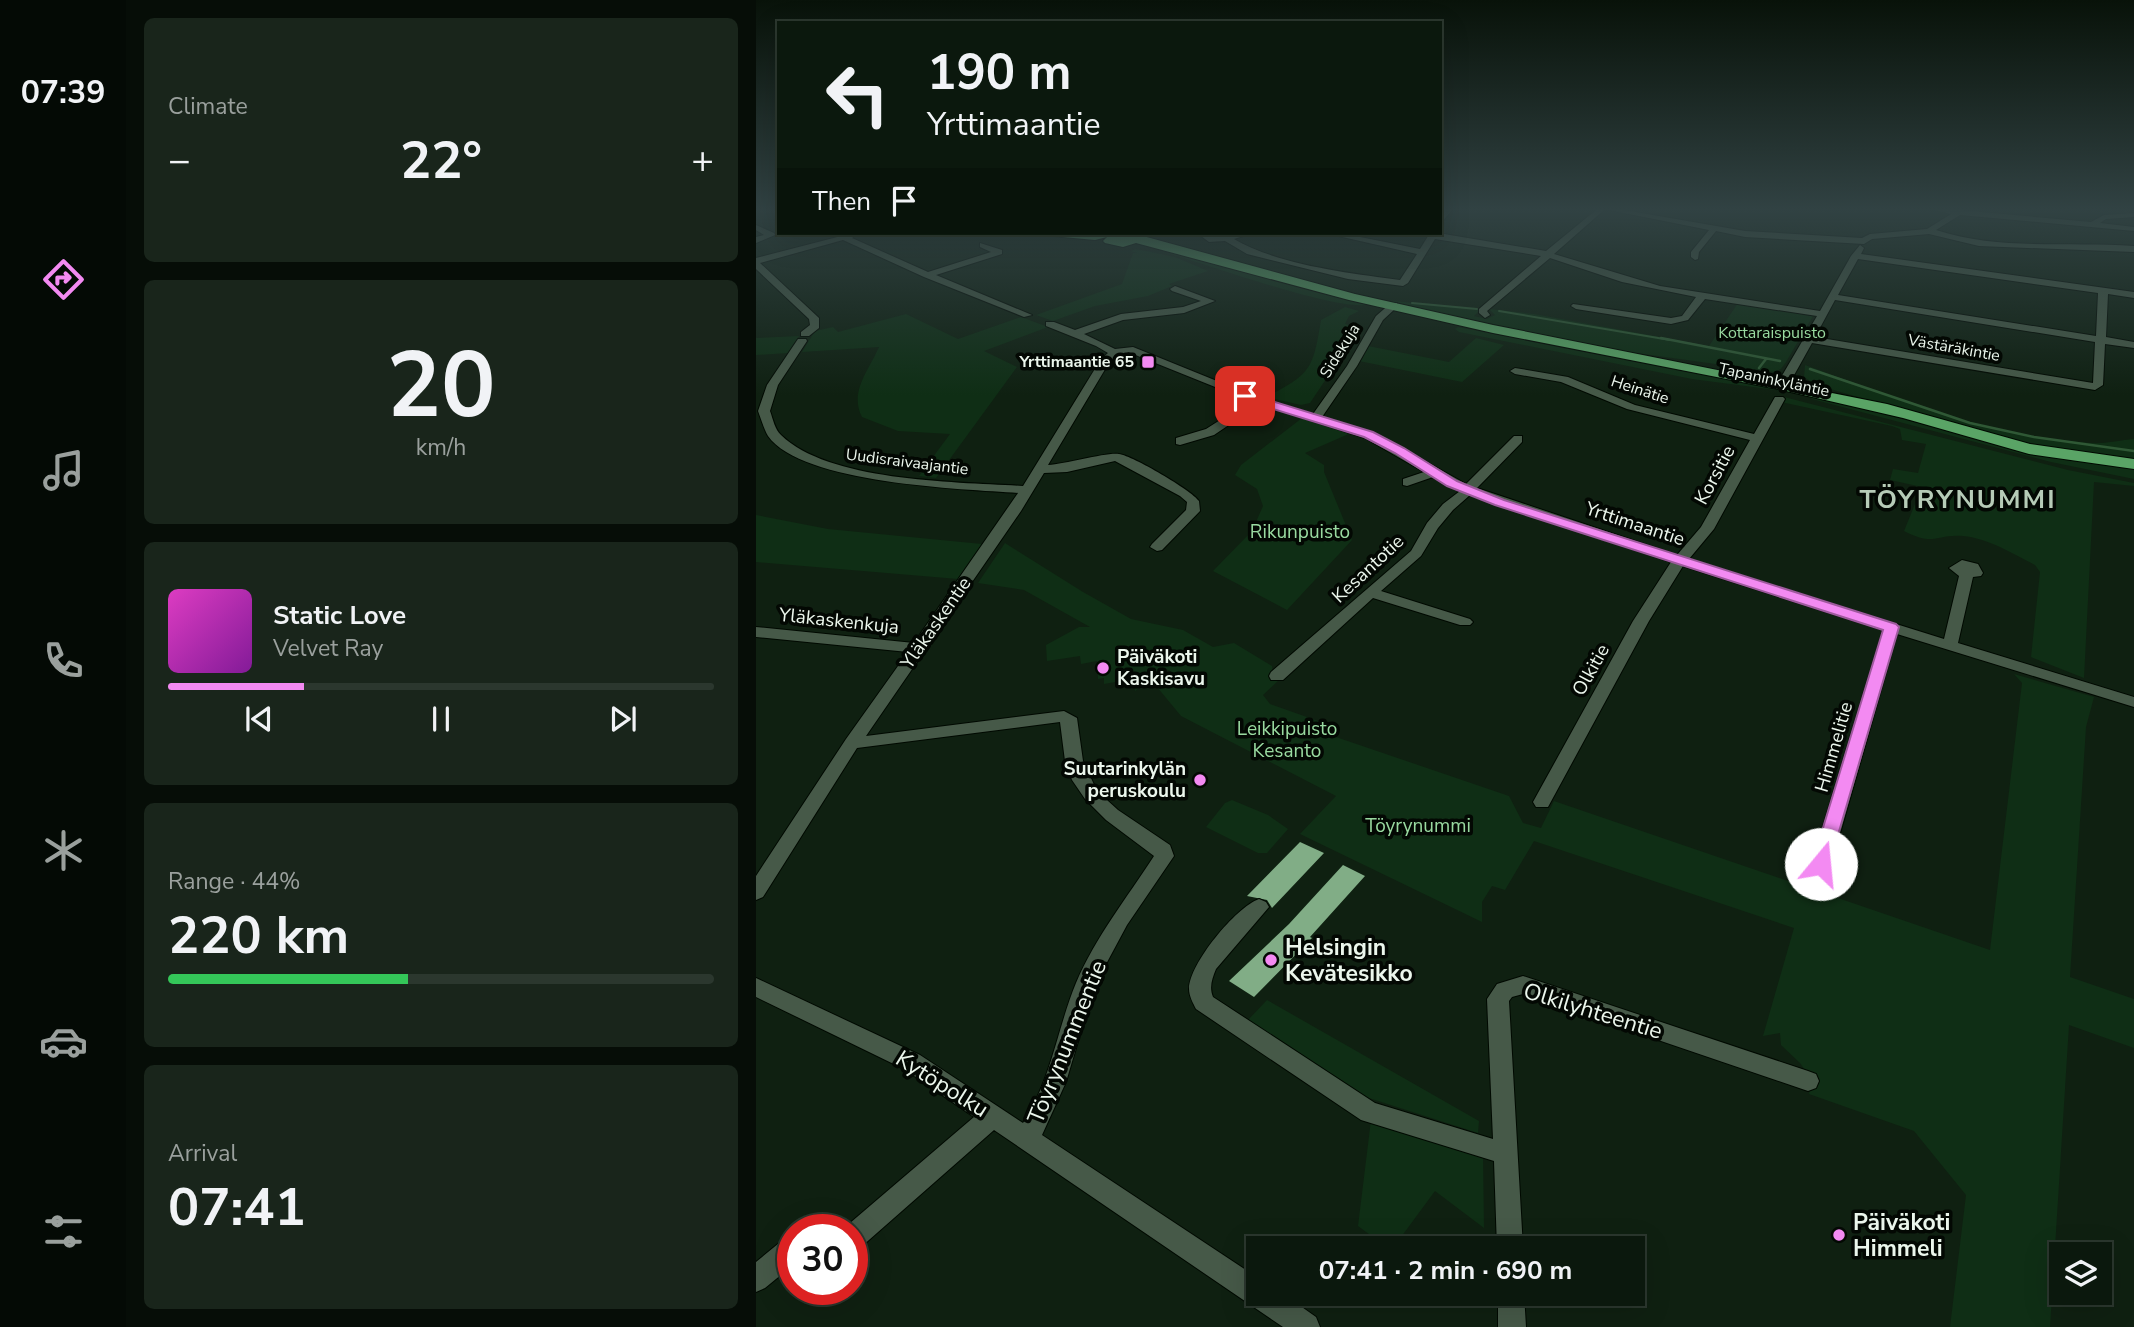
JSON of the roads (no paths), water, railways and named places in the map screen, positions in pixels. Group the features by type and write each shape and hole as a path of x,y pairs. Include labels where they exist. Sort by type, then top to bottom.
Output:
{"main road":[{"name":"Tapaninkyläntie","path":"1259,272 1455,324 1644,358 1901,414 2029,449 2134,464"}],"street":[{"name":"Uudisraivaajantie","path":"765,272 814,318 815,326 803,337 767,397 764,410 766,422 773,434 796,454 820,465 853,473 1027,490"},
{"path":"920,272 1027,315"},
{"path":"927,275 937,272"},
{"path":"1331,272 1403,283 1409,272"},
{"path":"1485,315 1482,312 1527,272"},
{"path":"1601,272 1625,280 1703,295 1822,314"},
{"name":"Korsitie","path":"1679,561 1707,529 1846,272"},
{"path":"1968,272 2134,295"},
{"path":"1075,334 1121,317 1184,310 1210,301 1175,289"},
{"path":"2101,340 2103,291"},
{"path":"1576,306 1671,321 1685,318 1703,295"},
{"path":"1832,298 2134,345"},
{"name":"Sidekuja","path":"1316,417 1352,366 1379,318 1392,307"},
{"name":"Yrttimaantie","path":"1050,324 1100,344 1114,353 1136,353 1258,401 1316,417 1380,440 1467,490 1679,561 2134,702"},
{"name":"Västäräkintie","path":"1808,339 2095,387 2098,385 2101,340"},
{"name":"Yläkaskentie","path":"756,892 852,743 1027,490 1106,359 1114,353"},
{"name":"Heinätie","path":"1514,371 1564,379 1631,407 1756,438"},
{"path":"1180,442 1210,432 1258,401"},
{"name":"Kesantotie","path":"1281,672 1416,553 1432,526 1518,439"},
{"path":"1039,469 1058,469 1117,457 1185,493 1193,501 1193,511 1157,547"},
{"path":"1407,482 1434,473"},
{"name":"Olkitie","path":"1542,802 1641,621 1679,561"},
{"path":"1950,645 1966,575"},
{"path":"1371,593 1465,622"},
{"name":"Himmelitie","path":"1817,879 1891,627"},
{"name":"Yläkaskenkuja","path":"756,632 918,648"},
{"name":"Töyrynummentie","path":"852,743 1064,716 1071,722 1071,746 1081,780 1091,795 1112,815 1163,850 1161,862 1122,914 1087,982 1041,1119 1026,1138"},
{"path":"1259,907 1210,957 1200,991 1204,1003 1369,1112 1503,1153"},
{"name":"Olkilyhteentie","path":"1509,1236 1503,1153 1498,999 1505,990 1523,985 1808,1081"},
{"name":"Kytöpolku","path":"756,987 912,1062 1246,1284"},
{"path":"868,1224 992,1116"},
{"path":"756,1279 777,1261"},
{"name":"Kytöpolku","path":"1277,1306 1306,1327"},
{"path":"1511,1306 1512,1327"}],"waterway":[{"path":"1412,303 1477,309"},
{"path":"1499,311 1670,340"},
{"path":"1661,338 1780,361"},
{"path":"1759,368 1766,359"},
{"path":"1810,369 1970,423 2034,437 2134,451"}],"place":[{"name":"Yrttimaantie 65","path":"1148,362"},
{"name":"Päiväkoti Kaskisavu","path":"1103,668"},
{"name":"Suutarinkylän peruskoulu","path":"1200,780"},
{"name":"Helsingin Kevätesikko","path":"1271,960"},
{"name":"Päiväkoti Himmeli","path":"1839,1235"}],"district":[{"name":"TÖYRYNUMMI","path":"1958,499"}],"park label":[{"name":"Kottaraispuisto","path":"1772,333"},
{"name":"Rikunpuisto","path":"1300,532"},
{"name":"Leikkipuisto Kesanto","path":"1287,740"},
{"name":"Töyrynummi","path":"1418,826"}]}
